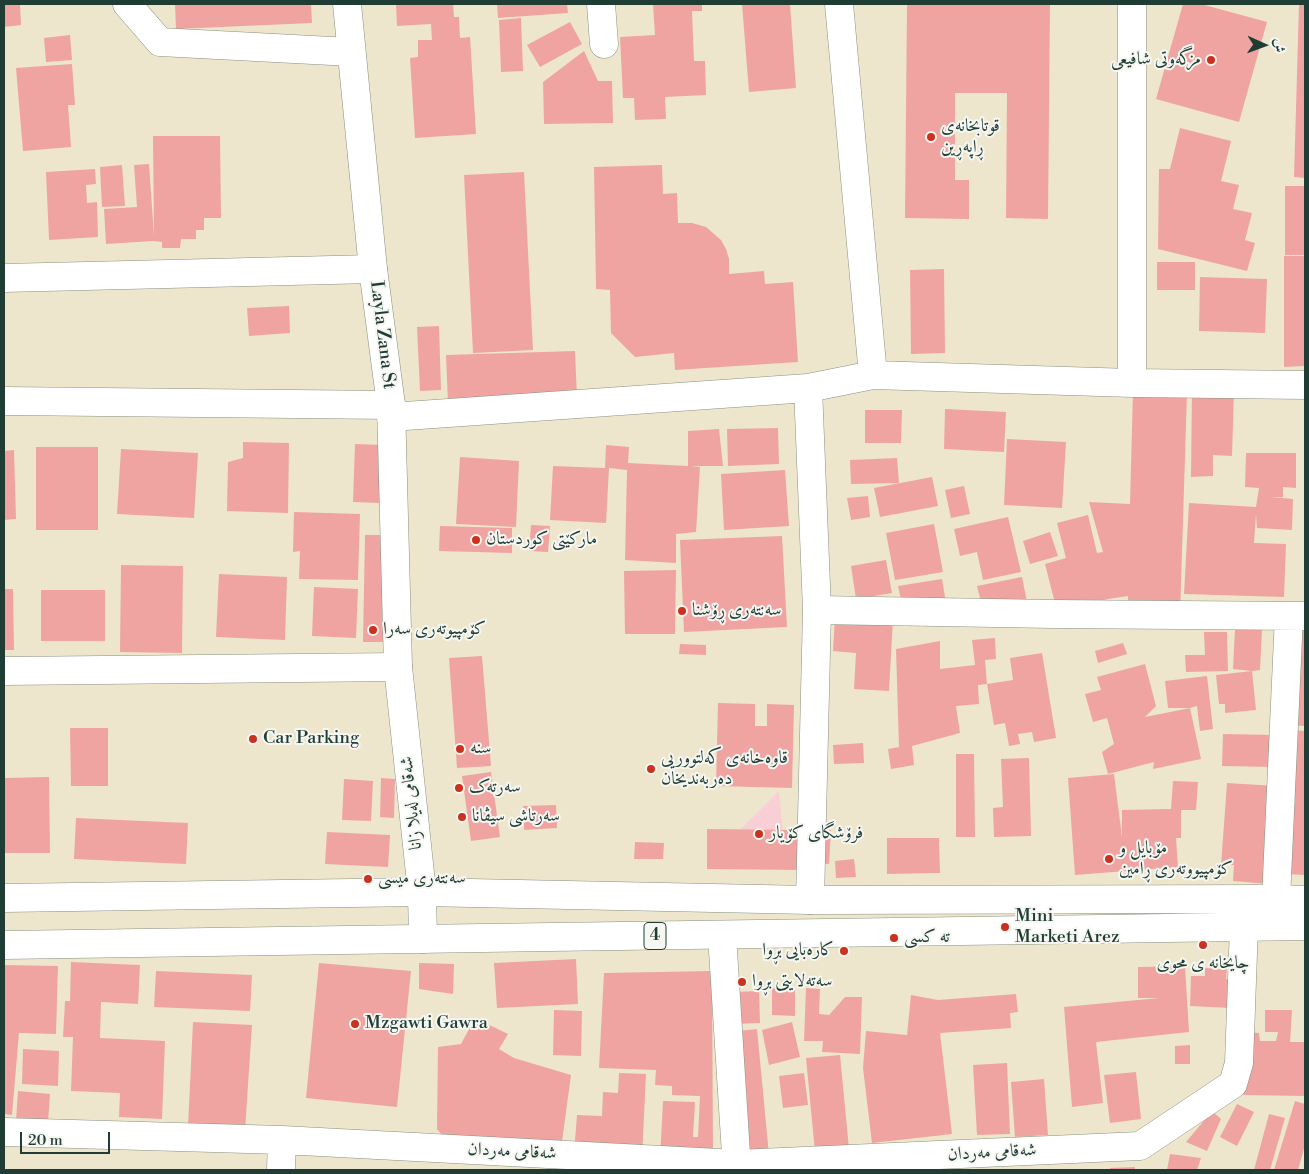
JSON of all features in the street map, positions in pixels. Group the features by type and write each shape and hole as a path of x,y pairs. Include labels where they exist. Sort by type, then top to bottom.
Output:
{"main road":[{"path":"127,4 160,42 351,52"},
{"name":"Layla Zana St","path":"347,4 373,269 391,411 398,667"},
{"path":"601,4 604,44"},
{"path":"839,4 873,375"},
{"path":"1132,4 1132,383"},
{"path":"4,278 373,269"},
{"path":"4,401 391,411 808,388 873,375 1132,383 1305,385"},
{"path":"808,388 817,610 810,900"},
{"path":"817,610 1297,616 1276,899"},
{"path":"4,671 398,667"},
{"name":"شەقامی لەیلا زانا","path":"398,667 422,892 423,939"},
{"name":"4","path":"4,898 422,892 810,900 1305,900"},
{"name":"شەقامی مەردان","path":"4,1132 282,1140 737,1167 1140,1146 1233,1084 1239,1063 1244,926"},
{"name":"4","path":"4,945 1305,926"},
{"path":"722,935 737,1167"},
{"path":"281,1170 282,1140"}],"shaded area":[{"name":"فرۆشگای کۆیار","path":"779,791 785,858 724,845 752,818"}],"building":[{"path":"4,4 20,4 21,25 4,27"},
{"path":"175,4 311,4 312,23 176,29"},
{"path":"396,4 453,4 454,17 459,17 460,38 470,37 476,134 415,138 410,58 418,57 418,40 432,40 431,24 397,26"},
{"path":"497,4 567,4 568,13 498,18"},
{"path":"653,4 702,4 702,11 692,11 694,61 705,61 706,95 665,97 666,119 635,120 634,98 623,98 620,37 655,35"},
{"path":"742,4 790,4 796,88 749,92"},
{"name":"قوتابخانەی ڕاپەڕین","path":"907,4 1050,4 1048,219 1006,218 1007,93 955,93 955,180 969,180 969,219 905,218"},
{"name":"مزگەوتی شافیعی","path":"1183,4 1201,4 1267,22 1239,122 1156,99"},
{"path":"1299,4 1305,4 1305,178 1294,177"},
{"path":"521,18 523,71 501,72 499,20"},
{"path":"570,22 582,44 540,67 527,45"},
{"path":"70,35 72,60 46,62 44,38"},
{"path":"584,51 598,81 612,81 613,123 544,124 543,82"},
{"path":"72,64 75,105 68,105 71,147 23,151 16,68"},
{"path":"1180,128 1231,141 1221,181 1239,185 1233,209 1252,213 1245,240 1255,243 1247,271 1158,249 1159,169 1170,169"},
{"path":"153,136 220,136 221,218 204,218 204,230 196,230 196,239 181,239 180,248 162,248 162,242 153,241 106,244 104,209 137,207 134,165 149,164 154,236"},
{"path":"122,165 125,206 102,207 100,167"},
{"path":"662,165 663,194 677,193 678,223 692,223 706,227 721,240 729,259 729,274 764,271 765,284 793,282 798,362 675,370 674,353 635,357 611,333 610,290 596,289 594,167"},
{"path":"95,169 96,184 86,185 87,203 97,202 98,237 49,240 46,172"},
{"path":"524,172 533,350 473,353 464,175"},
{"path":"1285,186 1305,186 1305,255 1285,255"},
{"path":"1284,256 1305,256 1305,366 1284,367"},
{"path":"1157,262 1195,262 1195,290 1157,290"},
{"path":"944,269 945,353 911,354 910,270"},
{"path":"1200,277 1267,279 1265,333 1199,331"},
{"path":"289,306 290,333 249,336 247,308"},
{"path":"439,326 441,390 420,391 417,327"},
{"path":"575,351 577,398 448,403 446,355"},
{"path":"1192,387 1234,389 1232,456 1213,455 1213,476 1191,477"},
{"path":"1133,391 1187,393 1180,616 1128,615 1128,596 1057,611 1045,564 1066,558 1057,523 1088,515 1097,553 1103,552 1089,502 1130,504"},
{"path":"945,409 1006,412 1004,452 944,449"},
{"path":"865,410 902,410 901,443 865,443"},
{"path":"778,428 779,464 728,466 727,429"},
{"path":"719,429 723,466 691,466 700,467 696,532 676,534 676,563 625,560 627,470 609,468 606,523 550,520 553,466 605,468 606,445 629,447 628,463 688,466 688,431"},
{"path":"1007,439 1066,442 1062,508 1004,505"},
{"path":"243,442 289,443 288,513 227,511 228,462 243,458"},
{"path":"355,444 382,445 380,503 353,502"},
{"path":"36,447 98,447 98,530 36,530"},
{"path":"121,449 198,453 194,518 117,514"},
{"path":"14,450 16,519 4,520 4,451"},
{"path":"1246,453 1296,453 1296,488 1283,487 1283,497 1271,497 1293,499 1292,530 1257,528 1256,514 1254,543 1286,544 1284,597 1184,594 1189,503 1256,507 1259,488 1245,487"},
{"path":"460,457 519,461 516,527 456,524"},
{"path":"897,458 899,483 851,484 850,460"},
{"path":"785,470 789,526 724,530 721,474"},
{"path":"932,477 938,506 880,517 874,488"},
{"path":"964,486 970,514 951,518 945,490"},
{"path":"868,496 870,517 851,520 847,498"},
{"path":"294,512 360,514 358,580 299,579 300,551 293,552"},
{"path":"1008,517 1021,572 983,580 977,552 960,556 954,529"},
{"path":"934,524 943,572 895,580 886,533"},
{"path":"531,525 550,526 548,552 529,551"},
{"name":"مارکێتی کوردستان","path":"440,526 512,528 512,553 439,551"},
{"path":"1050,532 1058,556 1030,564 1023,541"},
{"path":"365,535 385,535 384,642 363,642"},
{"path":"782,536 787,627 684,632 680,540"},
{"path":"886,560 892,593 856,599 851,566"},
{"path":"121,565 183,566 182,653 120,652"},
{"path":"676,570 675,634 625,634 624,571"},
{"path":"219,574 287,577 285,640 216,637"},
{"path":"1022,577 1028,607 982,606 977,586"},
{"path":"942,579 946,603 902,604 898,586"},
{"path":"314,587 358,589 356,638 312,636"},
{"path":"4,589 13,589 14,650 4,650"},
{"path":"41,590 105,590 105,641 41,641"},
{"path":"835,617 893,620 889,691 854,689 856,653 833,651"},
{"path":"1295,626 1305,627 1305,726 1287,725"},
{"path":"1235,628 1262,629 1260,670 1233,669"},
{"path":"1204,632 1227,632 1228,671 1186,672 1185,655 1205,655"},
{"path":"995,638 996,659 985,660 987,684 978,685 979,704 956,706 960,733 912,746 914,765 891,769 888,749 899,747 896,649 940,641 940,669 975,665 972,640"},
{"path":"1123,643 1127,654 1098,663 1095,651"},
{"path":"680,644 706,645 706,655 679,654"},
{"path":"1042,653 1056,738 1034,742 1032,732 1018,734 1020,744 1009,746 1005,723 994,725 987,684 1013,680 1010,658"},
{"path":"482,656 491,766 457,768 449,658"},
{"path":"1145,664 1156,706 1145,717 1190,708 1201,759 1153,769 1154,762 1108,774 1102,752 1114,744 1107,718 1093,722 1085,694 1101,690 1097,677"},
{"path":"1252,671 1256,710 1225,713 1225,704 1219,704 1216,675"},
{"path":"1207,676 1213,729 1200,731 1197,706 1190,708 1168,708 1165,681"},
{"path":"718,703 755,704 755,726 767,726 767,704 794,705 792,788 716,786"},
{"path":"70,728 108,728 108,786 71,786"},
{"path":"1293,730 1305,731 1305,875 1285,874"},
{"path":"1223,734 1276,735 1276,767 1222,766"},
{"path":"863,743 864,763 834,764 833,745"},
{"path":"956,754 974,754 975,837 956,837"},
{"path":"1029,758 1031,836 994,837 993,808 1003,807 1001,759"},
{"path":"491,772 500,837 471,841 462,776"},
{"path":"1114,774 1122,837 1122,810 1171,809 1173,781 1198,782 1196,810 1181,810 1181,838 1176,838 1178,867 1075,875 1068,778"},
{"path":"49,777 50,853 4,853 4,778"},
{"path":"381,778 395,779 394,818 380,817"},
{"path":"344,779 373,781 371,821 342,820"},
{"path":"1227,783 1276,786 1269,884 1233,881 1234,865 1221,865"},
{"path":"556,805 557,828 524,830 523,806"},
{"path":"76,818 188,823 186,864 74,859"},
{"path":"707,829 801,830 800,870 707,869"},
{"path":"817,830 831,830 829,864 816,863"},
{"path":"327,832 390,835 388,867 325,864"},
{"path":"887,838 939,838 940,873 887,874"},
{"path":"635,842 664,843 663,859 634,859"},
{"path":"854,859 856,877 836,878 835,861"},
{"path":"576,959 578,1004 497,1008 494,963"},
{"path":"71,962 140,965 138,1004 101,1002 100,1038 165,1041 162,1119 119,1117 120,1093 71,1091 73,1037 63,1037 65,1001 70,1001"},
{"path":"319,963 411,971 397,1107 306,1098"},
{"path":"419,963 454,964 453,994 419,989"},
{"path":"4,965 58,966 56,1034 19,1033 12,1115 4,1114"},
{"path":"1185,966 1189,1032 1096,1042 1103,1103 1072,1107 1064,1007 1159,998 1138,998 1138,967"},
{"path":"1205,968 1227,969 1226,979 1232,980 1231,1008 1190,1006 1191,976 1205,976"},
{"path":"156,971 252,975 250,1011 154,1007"},
{"path":"712,971 713,1158 660,1159 663,1101 695,1102 693,1137 698,1137 700,1096 672,1095 672,1086 655,1085 656,1070 599,1068 604,973"},
{"path":"772,988 795,988 795,1016 772,1015"},
{"path":"806,988 820,989 819,1014 829,1015 845,997 862,997 860,1054 822,1052 823,1041 804,1041"},
{"path":"759,991 760,1023 734,1024 733,992"},
{"path":"1016,994 1018,1012 1010,1013 1011,1028 940,1033 952,1134 872,1143 863,1068 866,1031 907,1035 911,995 938,1000"},
{"path":"554,1010 582,1011 581,1056 553,1055"},
{"path":"1265,1010 1292,1010 1290,1042 1305,1042 1305,1096 1244,1095 1245,1032 1259,1033 1260,1041 1276,1041 1278,1032 1265,1032"},
{"path":"475,1018 508,1034 499,1049 514,1058 571,1075 561,1149 454,1149 437,1129 438,1047 461,1044"},
{"path":"193,1022 252,1025 245,1130 188,1126"},
{"path":"792,1022 800,1057 769,1065 762,1030"},
{"path":"757,1029 769,1155 741,1158 729,1032"},
{"path":"1190,1045 1190,1064 1175,1064 1175,1046"},
{"path":"23,1049 59,1051 58,1086 22,1084"},
{"path":"840,1055 849,1149 815,1152 806,1058"},
{"path":"1007,1063 1010,1134 977,1135 973,1065"},
{"path":"1136,1072 1141,1119 1110,1123 1104,1075"},
{"path":"619,1073 646,1074 642,1158 574,1154 577,1115 602,1116 603,1092 618,1093"},
{"path":"804,1073 808,1105 783,1108 779,1076"},
{"path":"1044,1079 1048,1135 1015,1137 1011,1082"},
{"path":"18,1091 50,1094 48,1123 16,1120"},
{"path":"1295,1101 1305,1104 1305,1145 1298,1170 1274,1170"},
{"path":"1237,1104 1254,1112 1237,1146 1220,1137"},
{"path":"1212,1111 1221,1119 1207,1151 1186,1142"},
{"path":"1269,1114 1285,1118 1270,1170 1254,1170"},
{"path":"1170,1154 1201,1158 1197,1170 1167,1170"},
{"path":"1135,1167 1135,1170 1110,1170 1110,1168"}],"place":[{"name":"مزگەوتی شافیعی","path":"1211,60"},
{"name":"قوتابخانەی ڕاپەڕین","path":"931,137"},
{"name":"مارکێتی کوردستان","path":"476,540"},
{"name":"سەنتەری ڕۆشنا","path":"682,611"},
{"name":"کۆمپیوتەری سەرا","path":"373,630"},
{"name":"Car Parking","path":"253,739"},
{"name":"سنە","path":"460,749"},
{"name":"قاوەخانەی کەلتووریی دەربەندیخان","path":"651,769"},
{"name":"سەرتەک","path":"459,788"},
{"name":"سەرتاشی سیڤانا","path":"462,817"},
{"name":"فرۆشگای کۆیار","path":"759,834"},
{"name":"مۆبایل و کۆمپیووتەری ڕامین","path":"1109,859"},
{"name":"سەنتەری میسی","path":"368,879"},
{"name":"Mini Marketi Arez","path":"1005,927"},
{"name":"ته كسى","path":"894,938"},
{"name":"چايخانه ى محوى","path":"1203,945"},
{"name":"کارەبایی بڕوا","path":"844,951"},
{"name":"سه‌ته‌لایتی بڕوا","path":"742,982"},
{"name":"Mzgawti Gawra","path":"355,1024"}]}
